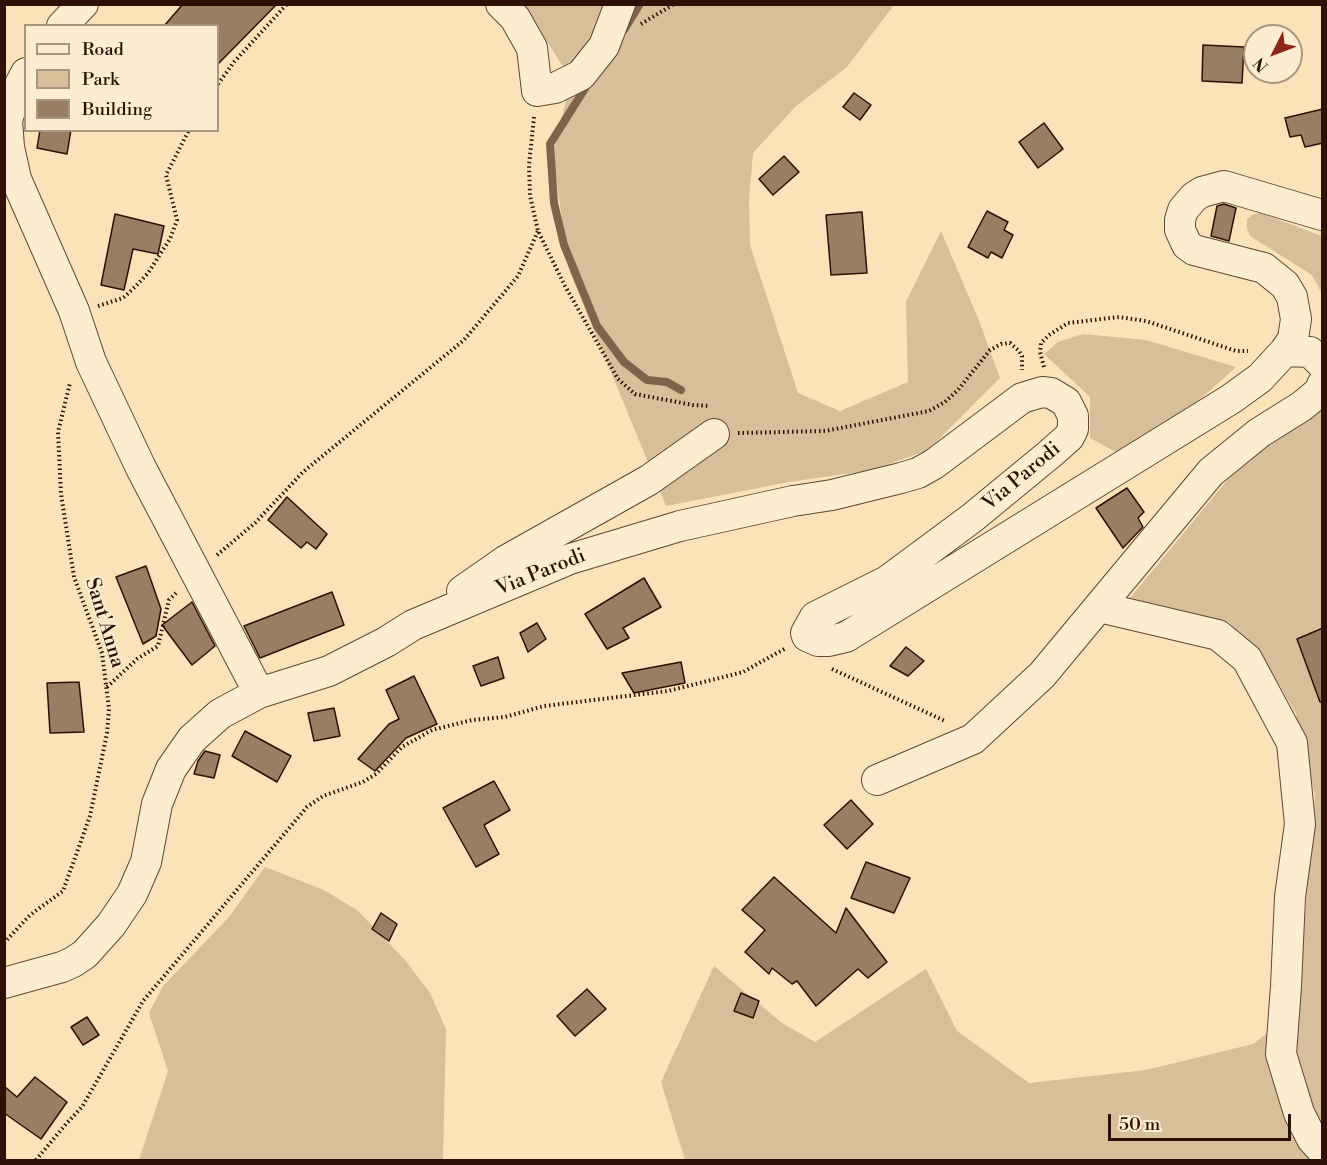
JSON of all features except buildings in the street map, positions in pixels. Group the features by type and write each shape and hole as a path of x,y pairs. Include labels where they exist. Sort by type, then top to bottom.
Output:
{"street":[{"path":"64,24 83,4"},
{"path":"501,4 515,18 532,48 537,91 555,88 581,75 600,48 604,46 620,4"},
{"path":"24,77 7,120 16,179 74,311 91,362 141,468 259,693"},
{"name":"Via Parodi","path":"4,983 62,967 85,954 98,939 132,894 146,861 157,804 171,770 192,739 220,714 259,693 329,671 386,642 413,625 570,559 680,526 793,501 832,495 918,473 934,464 1028,395 1051,393 1066,402 1073,416 1073,429 1069,436 1015,485 887,581 815,617 806,633 807,636 818,641 846,637 1231,399 1260,378 1285,351 1293,339 1296,319 1292,297 1285,285 1264,268 1194,250 1183,238 1180,220 1183,210 1194,198 1202,192 1224,186 1323,215"},
{"path":"1285,351 1310,351 1323,364"},
{"path":"877,780 973,739 1042,675 1211,471 1259,433 1302,406 1320,391 1323,385"},
{"path":"413,625 505,561 649,480 714,434"},
{"path":"1099,606 1218,635 1247,659 1292,743 1300,824 1290,897 1281,1054 1299,1113 1312,1139 1323,1150"}],"path":[{"path":"219,83 234,62 287,4"},
{"path":"537,91 529,165 531,196 538,231 570,294 618,379 635,394 693,405 715,406 722,411 725,419 714,434"},
{"path":"74,311 123,298 148,273 170,239 177,220 166,176 188,132"},
{"path":"107,687 137,659 158,646 169,600 196,573 255,524 303,472 464,340 518,276 538,231"},
{"path":"1028,395 1043,379 1044,364 1040,352 1041,343 1068,323 1119,317 1146,321 1236,351 1285,351"},
{"path":"714,434 825,431 929,411 945,402 958,390 990,350 1006,343 1016,346 1022,356 1028,395"},
{"name":"Sant'Anna","path":"4,944 30,915 63,891 90,816 107,733 110,709 102,653 74,576 61,494 58,432 69,384 91,362"},
{"path":"36,1161 82,1107 143,1001 307,807 323,796 363,782 376,774 402,747 432,730 472,720 505,717 544,706 668,691 732,675 743,672 781,652 806,633"},
{"path":"826,663 832,669 958,727 973,739"}],"green space":[{"path":"517,5 894,5 847,67 795,107 753,153 749,199 750,245 798,393 840,411 908,382 906,302 941,231 980,323 1000,378 928,450 873,470 789,482 666,506 569,270 553,154 571,79 532,18"},
{"path":"1261,213 1322,236 1322,294 1312,275 1250,236 1247,219 1254,214"},
{"path":"1083,334 1146,340 1236,367 1185,413 1116,452 1090,438 1090,397 1044,354 1058,342"},
{"path":"1322,402 1322,1160 685,1160 661,1082 714,966 782,1023 815,1042 926,969 957,1031 1029,1083 1146,1070 1253,1044 1297,1010 1315,795 1296,714 1270,669 1229,622 1130,598 1243,461"},
{"path":"265,867 324,890 357,910 405,960 430,993 446,1029 443,1160 139,1160 168,1071 149,1013 163,986 229,917"}],"waterway":[{"path":"624,30 640,4"},
{"path":"589,82 550,144 554,203 564,245 597,326 624,362 647,380 667,382 681,390"}]}
